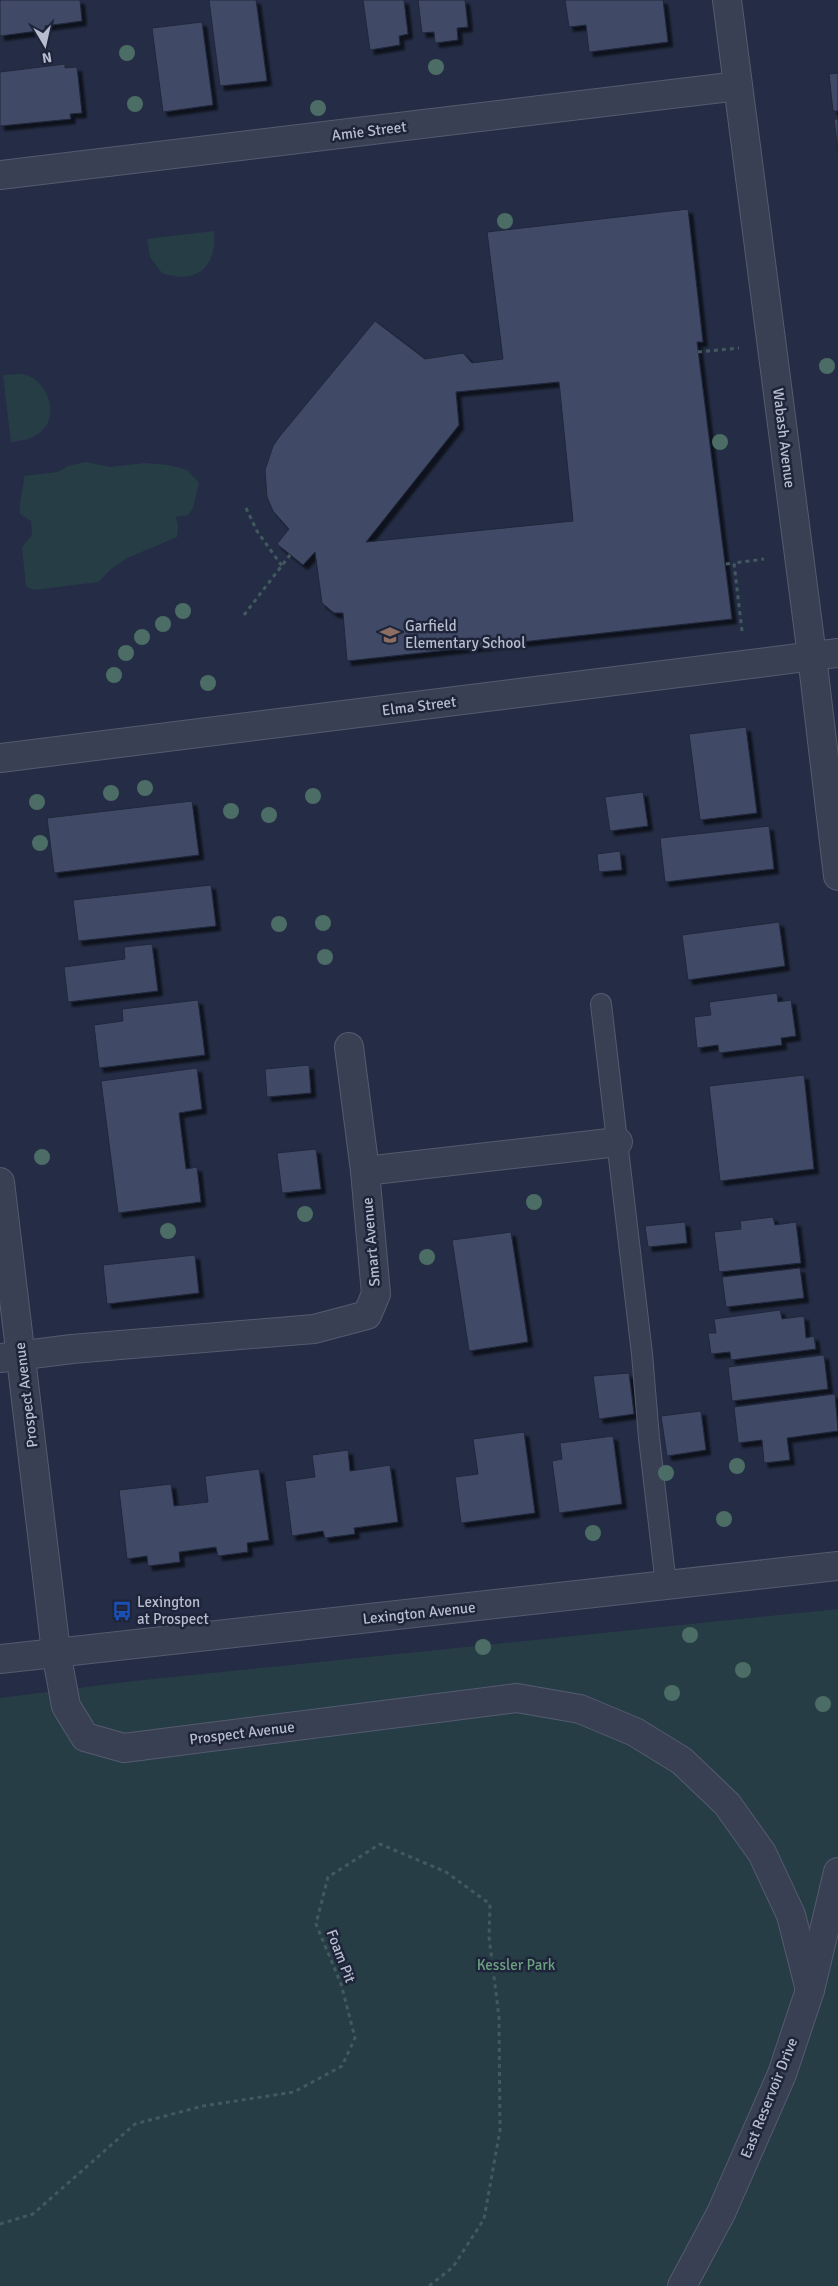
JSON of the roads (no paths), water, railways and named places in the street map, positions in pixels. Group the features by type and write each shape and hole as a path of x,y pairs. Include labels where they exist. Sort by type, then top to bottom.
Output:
{"street":[{"name":"Wabash Avenue","path":"727,0 738,86 825,655 838,876"},
{"name":"Amie Street","path":"0,175 738,86"},
{"name":"Elma Street","path":"0,758 825,655"},
{"path":"349,1047 365,1171 618,1142"},
{"name":"Smart Avenue","path":"11,1357 127,1344 314,1329 367,1315 376,1294 365,1171"},
{"name":"Prospect Avenue","path":"0,1182 11,1357 56,1652 66,1706 86,1737 124,1748 518,1698 580,1709 635,1732 682,1761 727,1804 762,1853 791,1915 810,1990"},
{"name":"Lexington Avenue","path":"0,1659 838,1566"},
{"name":"East Reservoir Drive","path":"682,2286 721,2212 782,2074 810,1990 838,1872"}],"lane":[{"path":"601,1004 618,1142 666,1585"}],"place":[{"name":"Garfield Elementary School","path":"390,635"},
{"name":"Lexington at Prospect","path":"122,1611"}],"park label":[{"name":"Kessler Park","path":"516,1965"}]}
